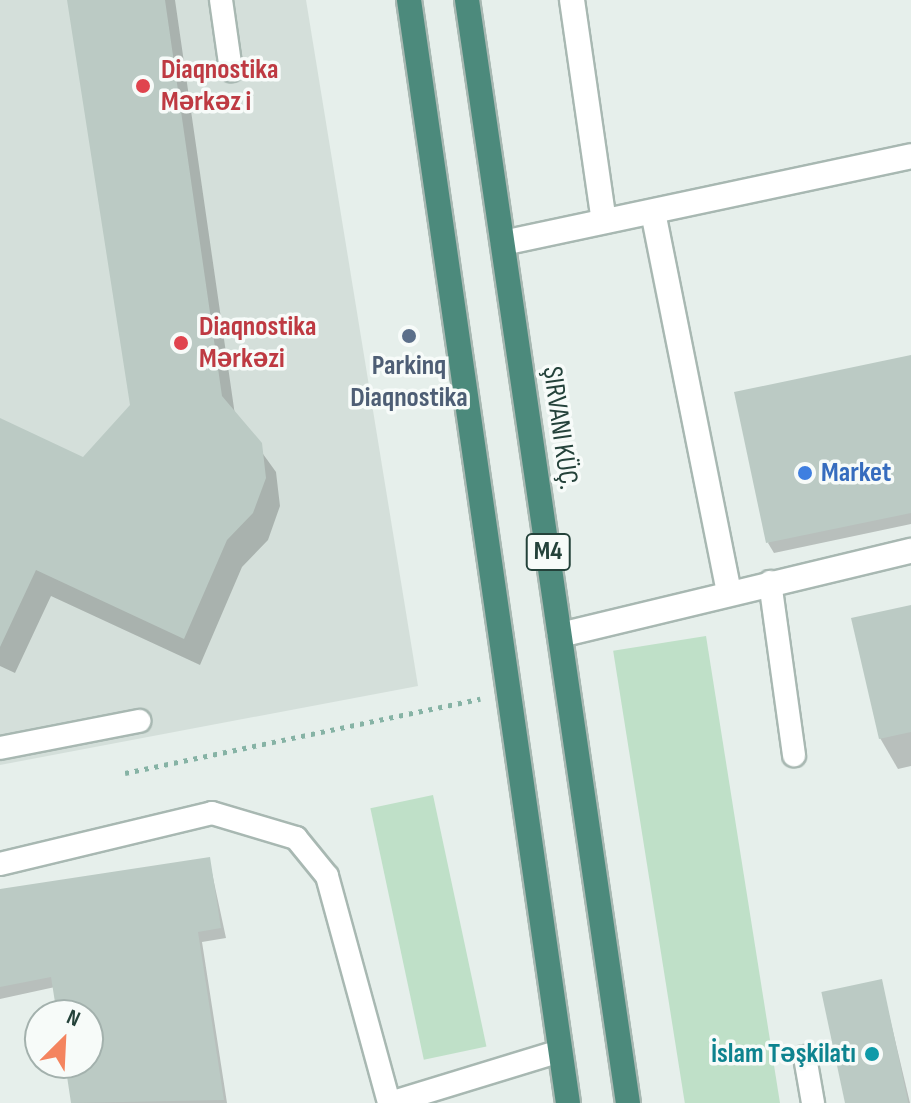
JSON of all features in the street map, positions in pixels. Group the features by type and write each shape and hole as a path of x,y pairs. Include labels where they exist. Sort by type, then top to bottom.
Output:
{"highway":[{"name":"M4","path":"409,0 568,1103"},
{"name":"ŞIRVANI KÜÇ.","path":"467,0 628,1103"}],"street":[{"path":"572,0 604,221"},
{"path":"503,243 911,156"},
{"path":"653,212 729,592"},
{"path":"560,635 770,582 911,551"}],"lane":[{"path":"221,0 231,70"},
{"path":"770,582 794,755"},
{"path":"0,748 139,721"},
{"path":"0,864 212,813 296,838 327,876 390,1103 560,1051"},
{"path":"805,1057 813,1103"}],"path":[{"path":"125,773 509,694"}],"shaded area":[{"name":"Diaqnostika Mərkəzi","path":"0,0 306,0 418,686 0,765"}],"green space":[{"path":"706,636 780,1103 685,1103 613,651"},
{"path":"433,795 486,1046 424,1060 370,808"}],"building":[{"path":"67,0 165,0 222,396 262,443 266,478 253,513 227,540 184,639 36,570 0,647 0,418 83,457 130,405"},
{"path":"911,355 911,513 766,543 734,392"},
{"path":"911,605 911,732 879,739 851,618"},
{"path":"210,857 221,928 198,932 224,1100 71,1103 67,1079 104,1079 104,999 54,999 51,977 0,987 0,889"},
{"path":"882,979 908,1103 845,1103 821,992"}],"place":[{"name":"Diaqnostika Mərkəz i","path":"143,86"},
{"name":"Parkinq Diaqnostika","path":"409,336"},
{"name":"Diaqnostika Mərkəzi","path":"181,343"},
{"name":"Market","path":"805,473"},
{"name":"İslam Təşkilatı","path":"872,1054"}]}
